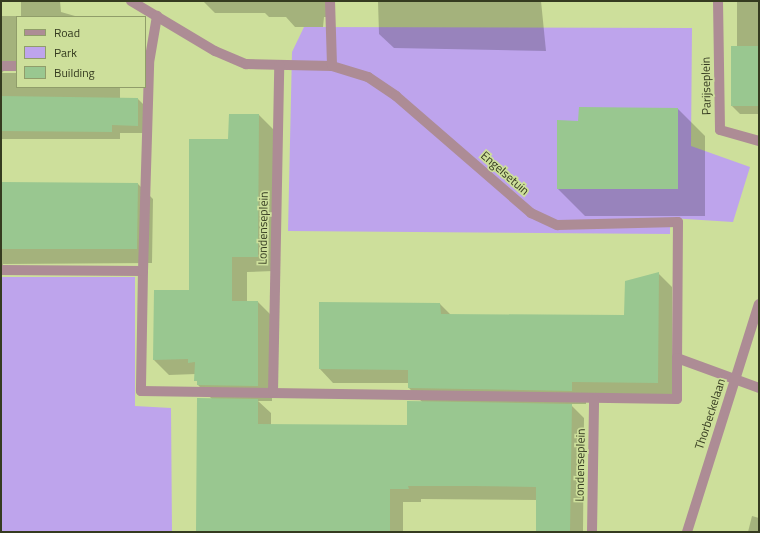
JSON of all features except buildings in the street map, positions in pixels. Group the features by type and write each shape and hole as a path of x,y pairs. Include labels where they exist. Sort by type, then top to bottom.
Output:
{"street":[{"name":"Engelsetuin","path":"131,1 215,52 239,61 278,65 332,66 368,77 396,96 531,213 557,225 678,222 677,358"},
{"path":"330,1 332,66"},
{"name":"Parijseplein","path":"718,1 720,130 759,141"},
{"path":"157,16 147,64 141,391 273,392 594,399 677,399 677,358 759,388"},
{"name":"Londenseplein","path":"273,392 278,65"},
{"path":"1,66 16,66"},
{"path":"1,270 143,271"},
{"name":"Thorbeckelaan","path":"686,532 759,304"},
{"name":"Londenseplein","path":"592,532 594,399"}],"green space":[{"path":"304,27 692,28 691,146 750,167 733,222 670,218 670,234 288,231 292,52"},
{"path":"1,277 135,277 135,406 171,408 172,532 1,532"}]}
